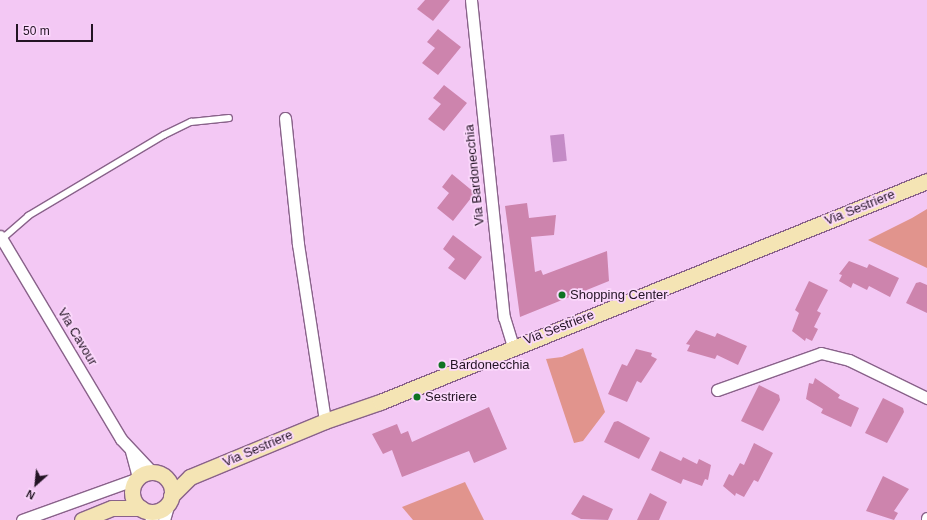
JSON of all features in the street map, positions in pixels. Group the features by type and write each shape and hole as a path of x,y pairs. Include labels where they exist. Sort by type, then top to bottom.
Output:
{"main road":[{"name":"Via Sestriere","path":"190,477 325,421 380,402 514,346 927,181"},
{"path":"82,520 112,508 144,478 190,477"},
{"path":"112,508 147,513 158,511 190,477"},
{"path":"144,478 170,485 171,497"},
{"path":"144,478 132,496 147,513"}],"street":[{"name":"Via Bardonecchia","path":"472,0 504,317 514,346"},
{"path":"286,118 298,244 325,421"},
{"name":"Via Cavour","path":"1,238 131,451 144,478"},
{"path":"717,390 821,353 849,360 927,398"},
{"path":"22,520 144,478"},
{"path":"164,520 171,497"}],"lane":[{"path":"1,238 28,216 164,135 191,122 229,118"}],"shaded area":[{"path":"564,134 567,161 553,162 550,135"},
{"path":"927,209 927,268 868,240 912,218"},
{"path":"583,348 605,412 583,441 574,443 546,359 562,357"},
{"path":"465,482 484,520 413,520 402,507"}],"building":[{"path":"425,0 450,0 433,21 417,9"},
{"path":"438,29 461,47 438,75 422,63 435,48 427,42"},
{"path":"444,85 467,103 444,131 428,119 441,104 433,98"},
{"path":"452,174 475,193 453,221 437,208 449,193 442,187"},
{"path":"527,203 529,218 556,215 554,235 531,237 535,272 541,270 543,275 607,251 609,281 520,317 505,206"},
{"path":"453,235 482,257 465,280 448,268 455,259 443,249"},
{"path":"849,261 867,268 869,264 899,278 890,297 869,286 867,290 853,283 851,288 839,281 842,275 839,274"},
{"path":"809,281 828,290 817,311 821,313 814,327 818,329 812,341 806,338 805,341 792,331 799,313 795,310"},
{"path":"920,282 927,285 927,313 906,303 916,283"},
{"path":"696,330 715,337 717,333 747,346 738,365 717,355 715,359 687,351 690,345 686,344"},
{"path":"636,349 652,353 651,356 657,359 641,383 637,381 627,402 608,394 622,364 627,366"},
{"path":"815,378 840,395 838,398 859,408 851,427 821,413 823,409 806,399 809,383 813,384"},
{"path":"759,385 779,395 780,400 763,431 741,421"},
{"path":"883,398 903,408 904,412 887,443 865,433"},
{"path":"489,407 507,449 474,463 469,451 402,477 392,450 383,454 372,434 397,424 401,434 408,431 412,442"},
{"path":"618,421 650,438 639,459 604,442 614,422"},
{"path":"754,443 773,453 758,482 754,480 744,497 736,493 735,496 723,486 729,474 733,476 740,463 744,465"},
{"path":"660,451 681,461 683,457 697,464 699,459 711,465 708,480 705,479 702,486 683,479 681,484 651,470"},
{"path":"883,476 909,489 894,511 898,513 894,520 866,511"},
{"path":"650,493 667,502 659,520 637,520"},
{"path":"583,495 613,509 608,520 581,519 571,514"}],"place":[{"name":"Shopping Center","path":"562,295"},
{"name":"Bardonecchia","path":"442,365"},
{"name":"Sestriere","path":"417,397"}]}
